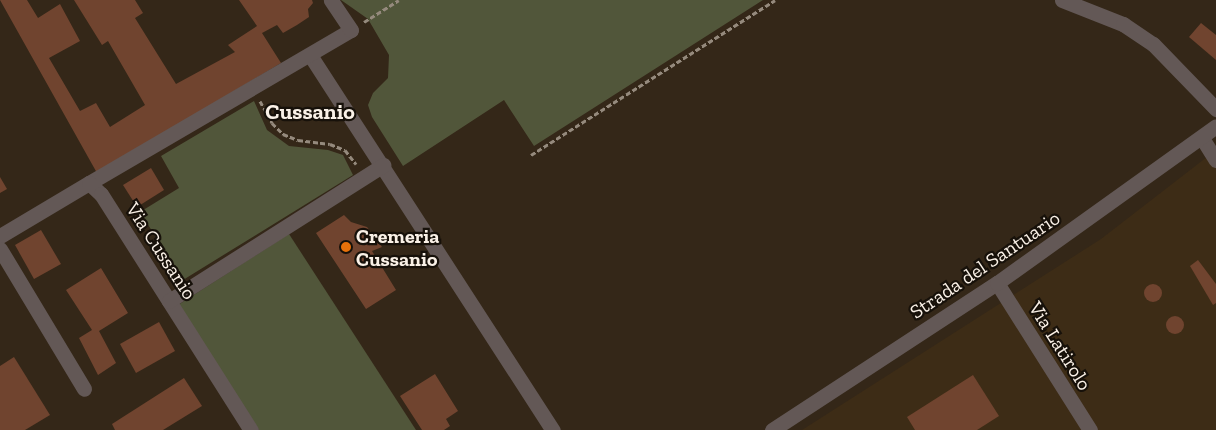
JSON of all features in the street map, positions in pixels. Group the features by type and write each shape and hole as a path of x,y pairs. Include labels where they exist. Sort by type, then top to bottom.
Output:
{"street":[{"path":"0,236 351,30 331,0"},
{"path":"1062,0 1123,24 1153,44 1216,109"},
{"path":"310,55 553,430"},
{"name":"Strada del Santuario","path":"772,430 996,283 1202,138 1216,126"},
{"path":"1202,138 1216,160"},
{"path":"170,301 380,161"},
{"name":"Via Cussanio","path":"89,183 101,194 250,430"},
{"path":"0,249 84,389"},
{"name":"Via Latirolo","path":"996,283 1090,430"}],"path":[{"path":"351,30 399,0"},
{"path":"531,155 775,0"},
{"path":"253,89 272,123 283,134 298,140 330,144 345,150 360,166 380,161"}],"shaded area":[{"path":"1216,150 1216,430 802,430 1101,239"}],"green space":[{"path":"341,0 763,0 534,146 504,100 403,166 372,117 368,105 373,93 388,78 389,55 368,19"},
{"path":"254,101 267,130 289,146 328,150 343,155 353,175 183,280 140,212 179,188 161,156"},
{"path":"289,234 416,430 259,430 178,305"}],"building":[{"path":"0,0 27,0 38,18 60,4 80,41 49,58 80,111 96,103 110,127 145,105 108,41 102,45 74,0 135,0 143,13 135,18 176,84 235,52 228,45 257,26 239,0 312,0 313,3 308,9 309,17 297,25 283,33 277,25 262,33 281,63 97,173"},
{"path":"1201,23 1216,35 1216,60 1189,37"},
{"path":"151,168 164,190 137,207 123,185"},
{"path":"0,177 7,189 0,193"},
{"path":"344,215 351,222 367,227 382,247 372,251 396,290 366,309 316,233"},
{"path":"41,230 61,264 34,279 15,245"},
{"path":"1198,260 1216,284 1216,303 1213,305 1190,266"},
{"path":"101,268 128,313 99,331 116,363 98,375 79,338 92,330 66,290"},
{"path":"1149,284 1157,284 1162,289 1160,300 1149,302 1144,297 1144,289"},
{"path":"1175,316 1181,319 1184,325 1181,331 1175,334 1169,331 1166,325 1169,319"},
{"path":"159,322 175,351 136,373 120,344"},
{"path":"14,357 50,415 25,430 0,430 0,366"},
{"path":"435,374 458,411 446,419 450,426 444,430 422,430 400,396"},
{"path":"973,375 999,416 977,430 915,430 907,417"},
{"path":"184,378 202,406 163,430 115,430 112,424"}],"place":[{"name":"Cremeria Cussanio","path":"346,247"}],"district":[{"name":"Cussanio","path":"310,112"}]}
